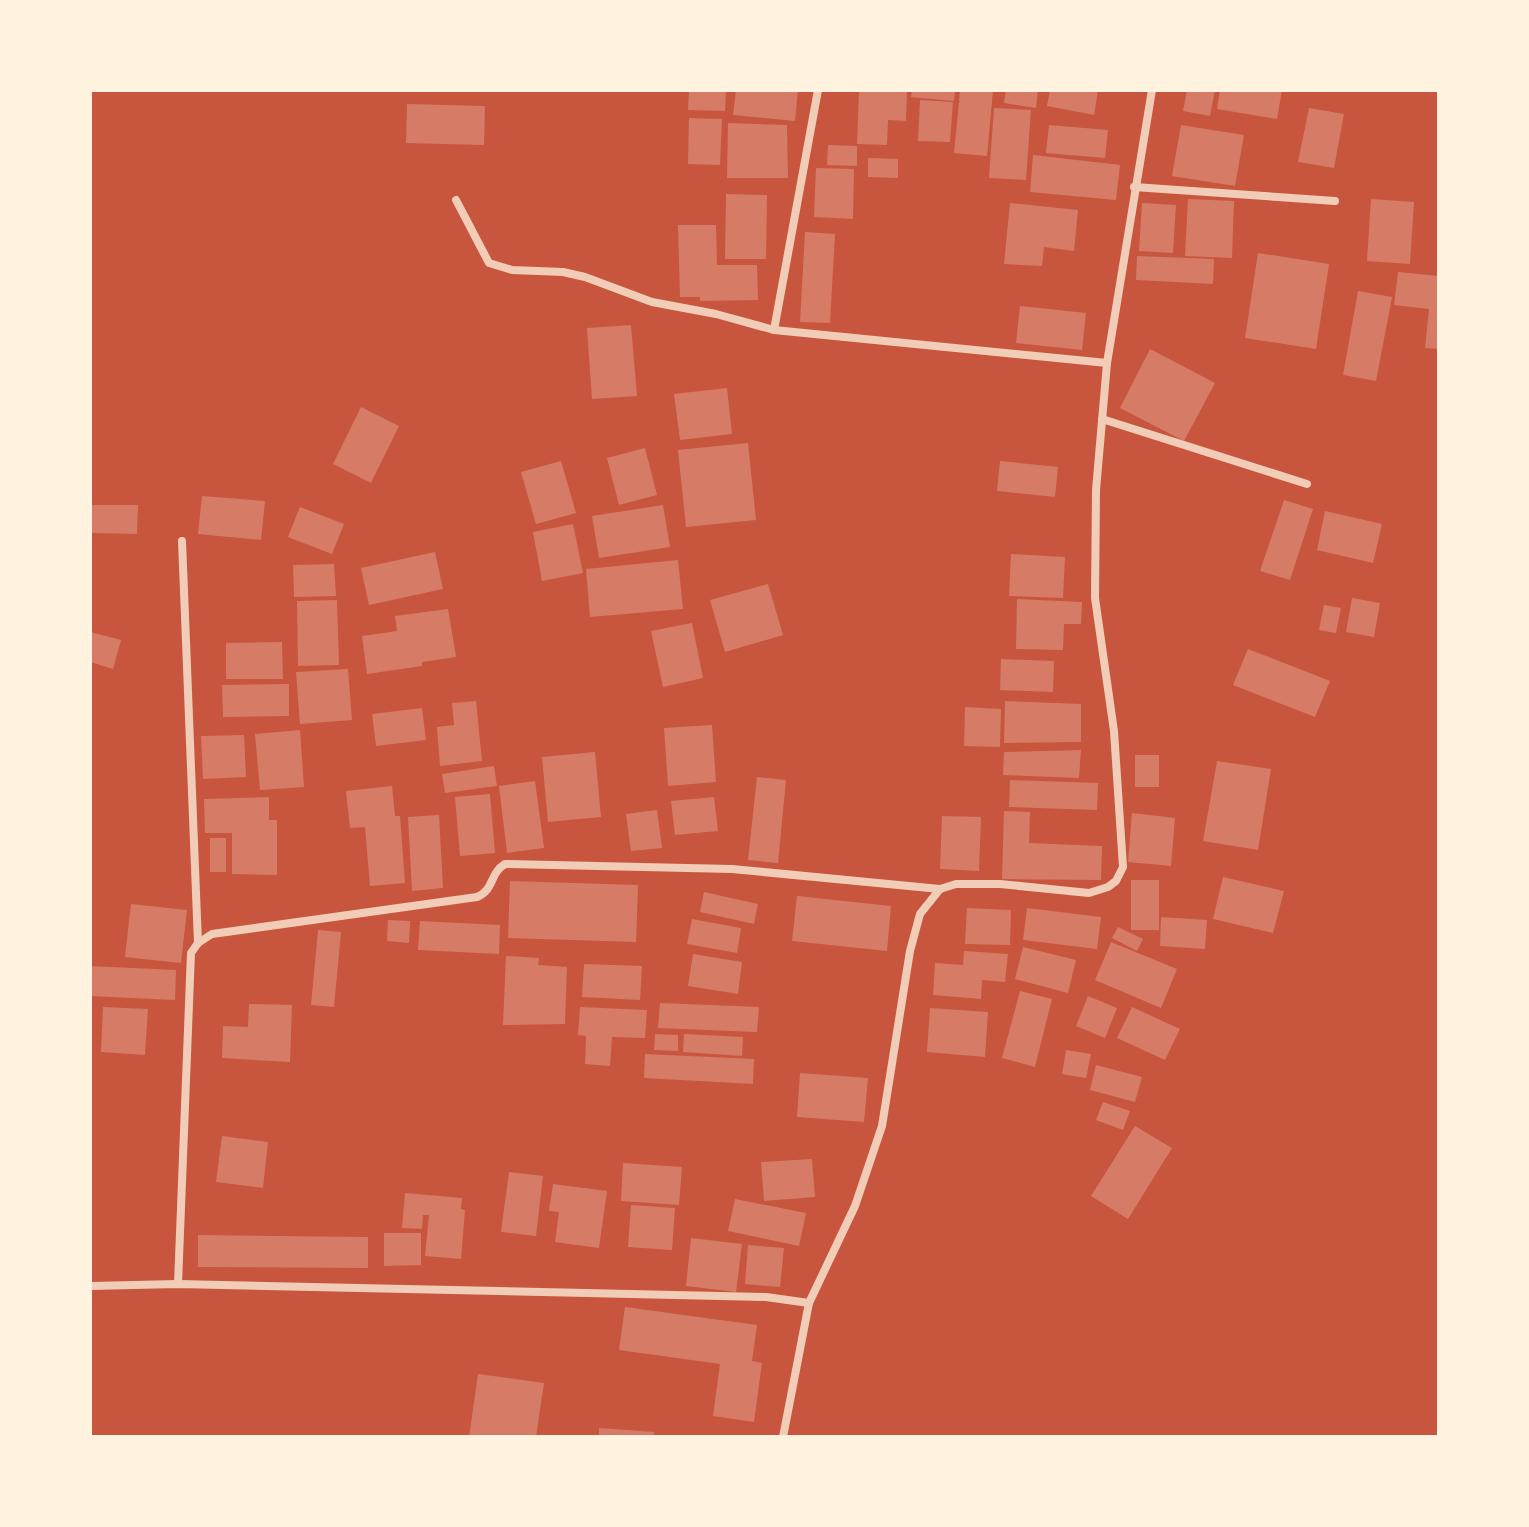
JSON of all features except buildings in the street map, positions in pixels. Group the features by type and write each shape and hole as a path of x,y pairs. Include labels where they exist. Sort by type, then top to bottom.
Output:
{"street":[{"path":"774,330 818,90"},
{"path":"178,1284 191,953 198,943 212,934 477,897 488,890 495,871 505,864 732,869 940,889 956,884 1000,884 1089,893 1116,881 1123,867 1114,731 1095,598 1096,490 1107,363 1152,90"},
{"path":"1134,187 1335,201"},
{"path":"456,200 489,263 512,270 563,272 585,277 652,302 716,314 774,330 1107,363"},
{"path":"1102,419 1307,484"},
{"path":"182,541 198,943"},
{"path":"783,1437 809,1303 855,1206 882,1126 913,939 920,914 940,889"},
{"path":"90,1286 178,1284 766,1297 809,1303"}]}
